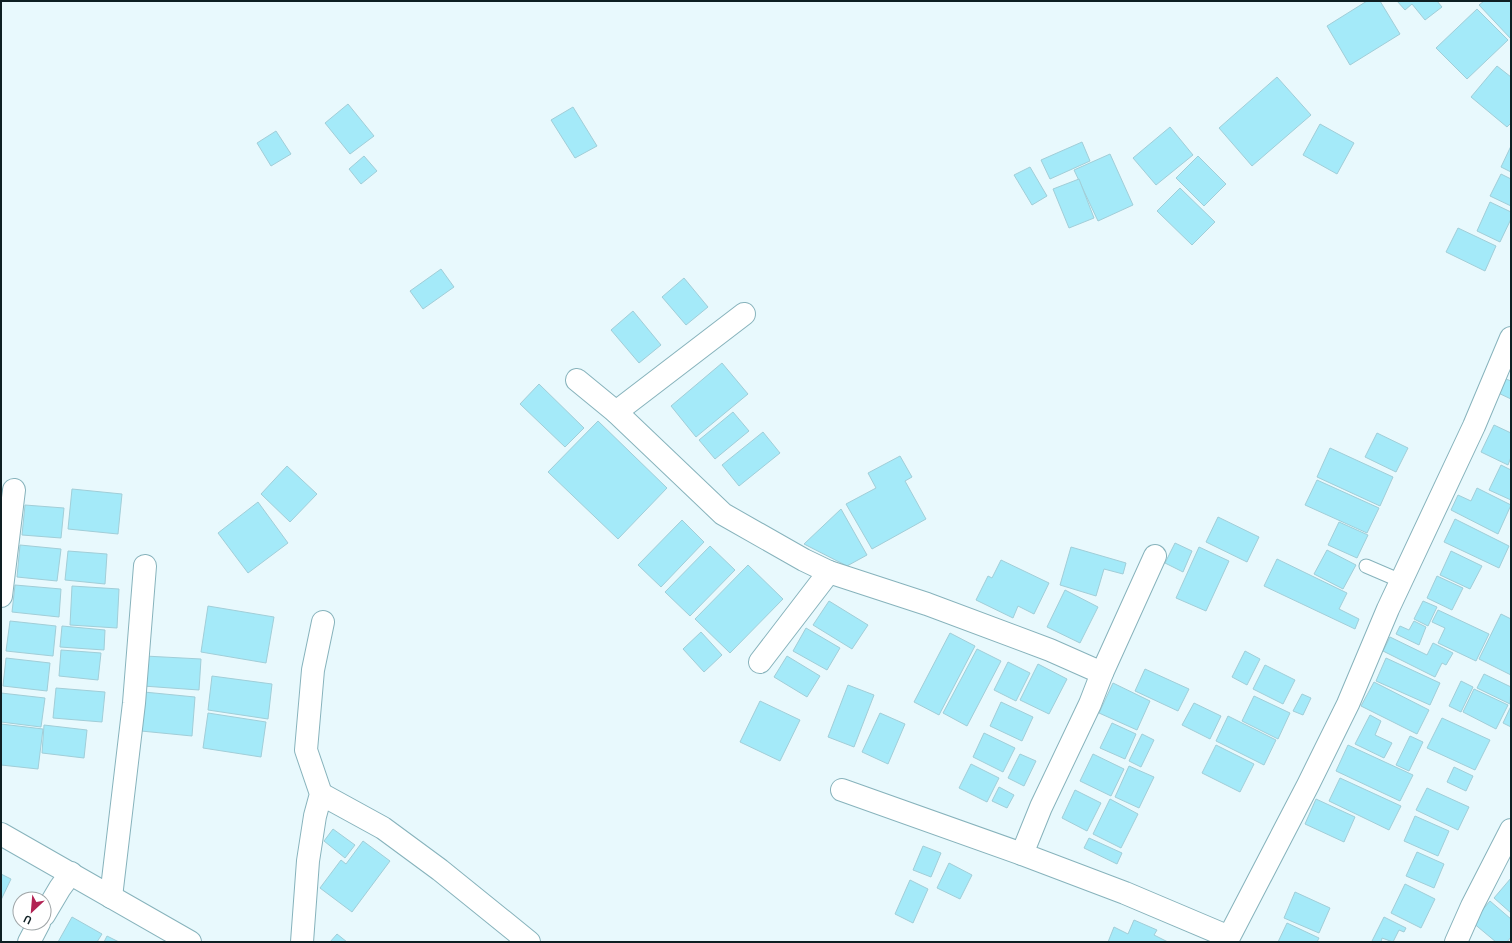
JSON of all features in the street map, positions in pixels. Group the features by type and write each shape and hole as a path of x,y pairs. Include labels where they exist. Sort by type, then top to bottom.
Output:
{"street":[{"path":"616,412 744,314"},
{"path":"842,790 1022,854 1125,893 1228,940 1331,738 1401,581 1474,426 1511,338"},
{"path":"577,380 616,412 723,514 804,560 829,572 927,604 1050,650 1102,673"},
{"path":"1,596 14,490"},
{"path":"1022,854 1041,807 1090,704 1102,673 1155,556"},
{"path":"111,897 134,703 145,566"},
{"path":"760,662 829,572"},
{"path":"302,942 308,861 315,816 321,794 306,750 313,670 323,622"},
{"path":"321,794 383,828 440,870 528,942"},
{"path":"1456,942 1472,906 1511,830"},
{"path":"1,834 72,873 190,942"},
{"path":"52,902 60,888 72,873"},
{"path":"28,942 35,931"}],"lane":[{"path":"1366,566 1401,581"}],"building":[{"path":"1367,1 1380,1 1400,34 1350,65 1327,26"},
{"path":"1397,1 1437,1 1442,7 1425,20 1412,4 1405,10"},
{"path":"1484,1 1511,1 1511,39 1479,5"},
{"path":"1477,9 1508,40 1467,79 1436,48"},
{"path":"1497,66 1511,77 1511,123 1507,127 1471,97"},
{"path":"1277,77 1311,115 1252,166 1219,128"},
{"path":"348,104 374,136 350,154 325,123"},
{"path":"573,107 597,146 575,158 551,120"},
{"path":"1320,124 1354,143 1337,174 1303,155"},
{"path":"1170,127 1193,155 1156,185 1133,158"},
{"path":"276,131 291,154 271,166 257,143"},
{"path":"1082,142 1090,161 1050,179 1041,160"},
{"path":"1511,146 1511,172 1501,167"},
{"path":"1110,154 1133,205 1098,221 1074,170"},
{"path":"364,156 377,171 361,184 349,169"},
{"path":"1198,156 1226,184 1204,206 1176,178"},
{"path":"1030,167 1047,196 1032,205 1014,175"},
{"path":"1501,174 1511,179 1511,206 1490,196"},
{"path":"1079,179 1094,218 1069,228 1053,189"},
{"path":"1180,188 1215,222 1192,245 1157,211"},
{"path":"1490,202 1511,212 1511,219 1500,242 1477,231"},
{"path":"1458,228 1496,246 1485,271 1446,252"},
{"path":"441,269 454,287 423,309 410,291"},
{"path":"684,278 708,307 686,325 662,297"},
{"path":"633,311 661,345 639,363 611,330"},
{"path":"722,363 748,394 696,437 671,406"},
{"path":"1501,377 1511,381 1511,399 1494,391"},
{"path":"539,384 584,428 565,447 520,404"},
{"path":"733,412 749,431 715,459 699,440"},
{"path":"598,421 667,488 618,539 548,472"},
{"path":"1494,425 1511,433 1511,457 1508,465 1481,452"},
{"path":"763,432 780,453 739,486 722,465"},
{"path":"1377,433 1408,448 1396,472 1365,457"},
{"path":"1330,448 1393,477 1380,506 1317,477"},
{"path":"900,456 912,477 905,481 926,519 872,549 846,504 876,488 868,473"},
{"path":"1501,465 1511,470 1511,500 1489,490"},
{"path":"287,466 317,494 290,522 261,494"},
{"path":"1317,480 1379,508 1367,533 1305,505"},
{"path":"1477,488 1511,505 1498,534 1451,510 1458,495 1471,501"},
{"path":"72,489 122,494 118,534 68,529"},
{"path":"258,502 288,543 248,573 218,533"},
{"path":"25,505 64,508 61,538 22,535"},
{"path":"841,509 867,555 847,566 804,544"},
{"path":"1218,517 1259,537 1247,562 1206,542"},
{"path":"1455,519 1509,546 1499,568 1444,542"},
{"path":"682,520 704,542 661,587 638,565"},
{"path":"1339,522 1368,535 1357,558 1328,545"},
{"path":"1175,543 1192,551 1183,572 1165,563"},
{"path":"20,545 61,549 57,581 17,577"},
{"path":"710,546 735,570 690,616 665,592"},
{"path":"1071,547 1126,563 1123,574 1104,569 1096,596 1060,585"},
{"path":"1199,547 1229,561 1206,611 1176,598"},
{"path":"1327,550 1356,565 1343,589 1314,574"},
{"path":"68,551 107,554 105,584 65,580"},
{"path":"1451,551 1482,566 1470,589 1440,575"},
{"path":"1277,559 1347,593 1339,609 1359,619 1355,629 1264,586"},
{"path":"1001,560 1049,583 1034,614 1018,606 1013,618 976,600 988,576 992,578"},
{"path":"748,565 783,599 730,653 695,619"},
{"path":"1437,576 1463,588 1452,610 1427,598"},
{"path":"15,585 61,589 59,617 12,612"},
{"path":"72,586 119,589 117,628 70,625"},
{"path":"1065,590 1098,607 1080,643 1047,627"},
{"path":"829,601 868,625 852,649 813,625"},
{"path":"1423,601 1437,607 1428,626 1414,619"},
{"path":"208,606 274,617 266,663 201,652"},
{"path":"1438,610 1489,634 1476,661 1438,643 1445,628 1432,622"},
{"path":"1501,614 1511,619 1511,675 1479,659"},
{"path":"10,621 56,626 53,656 6,651"},
{"path":"1414,621 1426,627 1419,645 1396,634 1400,626 1409,630"},
{"path":"62,626 105,630 104,650 60,647"},
{"path":"806,628 840,648 827,670 793,651"},
{"path":"701,632 722,655 704,672 683,649"},
{"path":"950,633 975,646 939,715 914,702"},
{"path":"1390,637 1427,655 1433,643 1453,653 1446,665 1442,663 1435,677 1383,651"},
{"path":"977,649 1001,661 967,726 943,713"},
{"path":"61,650 101,653 98,680 59,676"},
{"path":"1245,651 1260,659 1247,685 1232,677"},
{"path":"145,656 201,659 199,690 143,686"},
{"path":"787,656 820,676 807,697 774,677"},
{"path":"6,658 50,663 47,691 3,686"},
{"path":"1386,658 1440,683 1430,705 1376,681"},
{"path":"1008,662 1030,673 1016,701 994,690"},
{"path":"1038,664 1067,679 1049,714 1020,700"},
{"path":"1265,665 1295,680 1283,704 1253,689"},
{"path":"1145,669 1189,689 1178,711 1135,691"},
{"path":"1484,674 1511,687 1510,704 1477,688"},
{"path":"212,676 272,684 268,719 208,710"},
{"path":"1461,681 1473,687 1461,712 1449,706"},
{"path":"1374,682 1429,710 1417,734 1361,706"},
{"path":"1113,683 1150,701 1137,730 1099,713"},
{"path":"848,685 874,695 854,747 828,737"},
{"path":"56,688 105,692 102,722 53,718"},
{"path":"1474,689 1508,705 1496,729 1463,712"},
{"path":"144,692 195,697 192,736 141,731"},
{"path":"1,693 45,698 41,727 1,722"},
{"path":"1302,694 1311,698 1303,715 1293,711"},
{"path":"1254,696 1290,713 1278,739 1242,721"},
{"path":"760,701 800,720 780,761 740,742"},
{"path":"1001,702 1033,717 1022,741 990,726"},
{"path":"1194,703 1221,716 1210,739 1182,725"},
{"path":"1511,706 1511,727 1503,723"},
{"path":"208,713 266,722 261,757 203,748"},
{"path":"880,713 905,724 888,764 862,752"},
{"path":"1370,715 1381,721 1375,735 1392,743 1384,758 1355,744"},
{"path":"1228,716 1276,740 1264,765 1216,741"},
{"path":"1442,718 1490,740 1475,770 1427,748"},
{"path":"1112,723 1136,734 1125,759 1100,748"},
{"path":"1,724 43,729 38,769 1,765"},
{"path":"44,725 87,730 84,758 42,753"},
{"path":"984,733 1015,748 1003,772 973,757"},
{"path":"1142,734 1154,740 1141,767 1129,761"},
{"path":"1410,736 1423,742 1409,771 1396,765"},
{"path":"1216,745 1254,764 1240,792 1202,773"},
{"path":"1348,745 1413,775 1400,801 1336,771"},
{"path":"1020,754 1036,761 1024,786 1008,778"},
{"path":"1093,754 1124,769 1111,796 1080,781"},
{"path":"971,764 999,778 987,802 959,788"},
{"path":"1129,766 1154,777 1139,808 1115,797"},
{"path":"1454,767 1473,776 1466,791 1447,782"},
{"path":"1340,778 1401,806 1389,830 1329,801"},
{"path":"999,787 1014,795 1007,808 992,801"},
{"path":"1427,788 1469,807 1458,830 1416,810"},
{"path":"1075,790 1101,803 1087,831 1062,818"},
{"path":"1110,799 1138,814 1121,848 1093,834"},
{"path":"1316,799 1355,817 1344,842 1305,824"},
{"path":"1415,816 1449,831 1438,856 1404,841"},
{"path":"333,829 355,845 345,858 324,841"},
{"path":"1089,838 1122,853 1117,864 1084,848"},
{"path":"363,841 390,861 352,912 320,888 341,860 346,864"},
{"path":"923,846 941,853 931,877 913,870"},
{"path":"1417,852 1444,864 1434,888 1406,876"},
{"path":"949,863 972,875 960,899 937,888"},
{"path":"1,874 11,879 1,900"},
{"path":"1511,878 1511,913 1494,898"},
{"path":"910,880 928,889 913,923 895,914"},
{"path":"1405,884 1435,899 1421,928 1391,913"},
{"path":"1295,892 1330,908 1319,933 1284,918"},
{"path":"1490,901 1511,919 1511,937 1507,942 1496,942 1472,922"},
{"path":"72,917 102,934 97,942 58,942"},
{"path":"1384,917 1406,928 1404,932 1399,930 1393,942 1382,938 1381,942 1373,942 1372,941"},
{"path":"1134,920 1157,930 1154,935 1168,942 1108,942 1114,927 1128,934"},
{"path":"1287,923 1319,938 1317,942 1278,942"},
{"path":"337,934 347,942 330,942"},
{"path":"107,936 119,942 104,942"}]}
